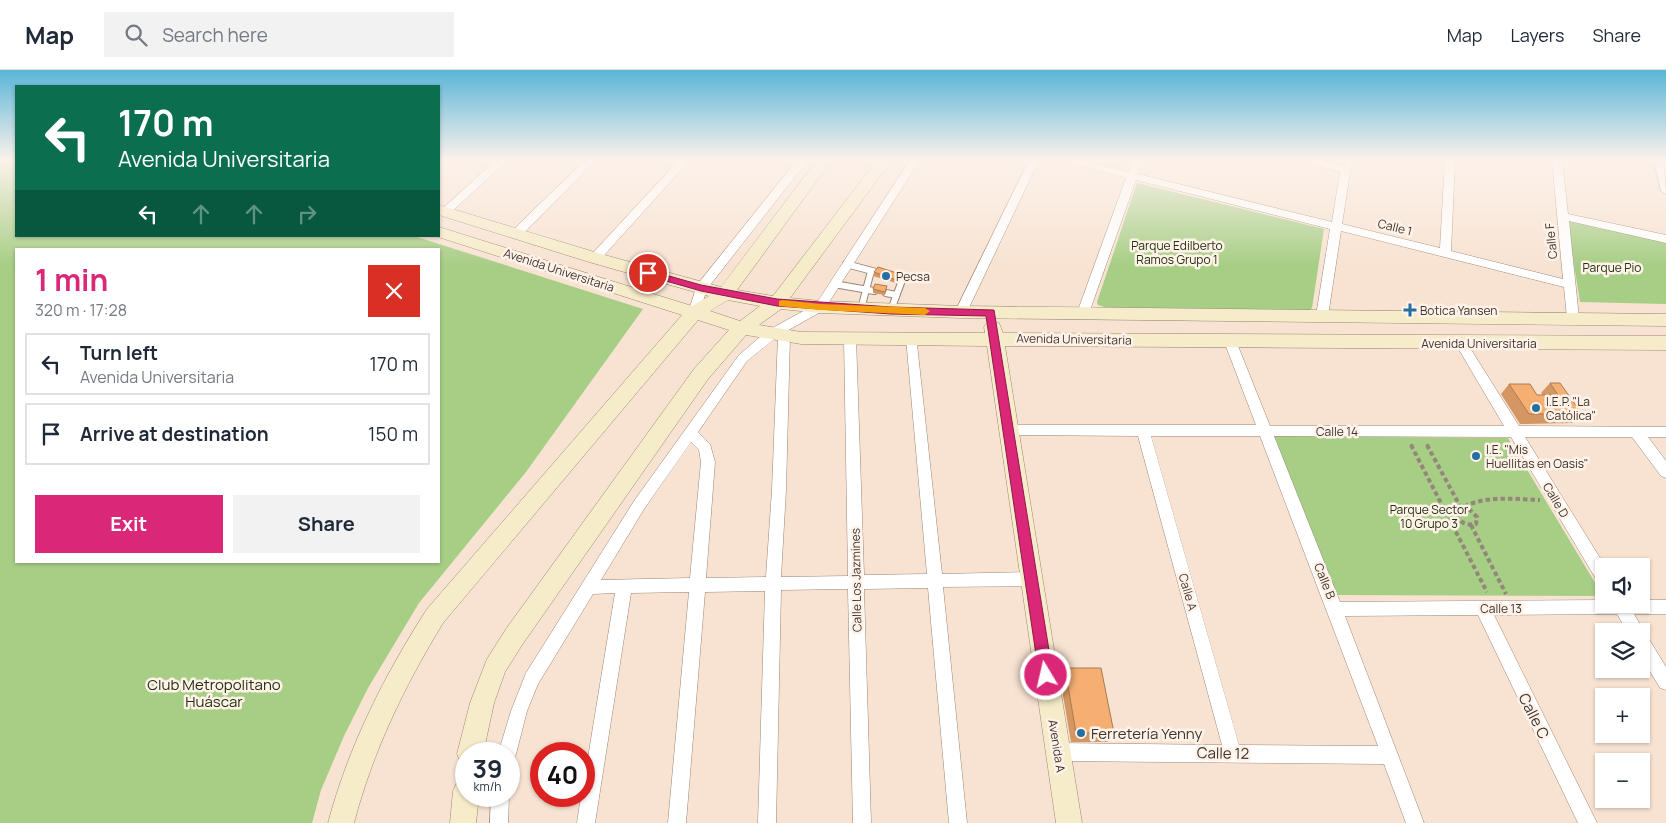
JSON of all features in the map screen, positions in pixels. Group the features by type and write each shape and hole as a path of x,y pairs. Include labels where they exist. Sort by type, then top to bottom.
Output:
{"street":[{"path":"442,211 461,195"},
{"path":"516,234 555,195"},
{"path":"595,258 652,195"},
{"path":"694,313 701,288 775,195"},
{"path":"341,823 348,794 369,734 402,669 435,616 694,313 726,293 799,195"},
{"path":"473,742 482,703 495,667 514,637 701,374 742,328 777,303 858,195"},
{"path":"510,742 519,711 532,679 639,505 689,433 743,358 820,307 892,195"},
{"path":"961,312 1017,195"},
{"path":"1083,313 1127,195"},
{"name":"Calle 1","path":"1205,195 1569,284"},
{"path":"1322,316 1341,195"},
{"path":"1445,253 1448,195"},
{"name":"Calle F","path":"1559,195 1573,318"},
{"name":"Avenida Universitaria","path":"442,211 701,288 777,303 820,307 861,309 893,303 961,312 1666,320"},
{"path":"1562,216 1666,239"},
{"name":"Avenida Universitaria","path":"440,232 742,328 777,335 850,338 1461,343 1666,342"},
{"name":"Avenida A","path":"990,312 1068,823"},
{"path":"767,823 773,585 779,490 777,335"},
{"name":"Calle Los Jazmines","path":"850,338 862,823"},
{"path":"912,338 958,823"},
{"name":"Calle B","path":"1230,341 1336,609 1415,823"},
{"name":"Calle D","path":"1461,343 1595,564"},
{"name":"Calle 14","path":"1008,430 1666,432"},
{"name":"Calle A","path":"1143,430 1233,754"},
{"path":"1636,432 1666,472"},
{"path":"677,823 699,585 708,452 700,440 689,433"},
{"path":"588,587 1031,579"},
{"path":"586,823 624,586"},
{"name":"Calle 13","path":"1336,609 1486,600 1595,604"},
{"name":"Calle C","path":"1486,600 1588,823"},
{"name":"Calle 13","path":"1650,606 1666,607"},
{"path":"1650,656 1666,682"},
{"name":"Calle 12","path":"1058,752 1389,755"},
{"path":"464,823 465,807"},
{"path":"499,823 500,807"}],"lane":[{"path":"846,264 874,272 866,289 861,309"},
{"path":"893,303 901,283 898,280"},
{"path":"834,284 874,291"},
{"path":"886,293 893,303"}],"path":[{"path":"1405,431 1486,600 1506,593"},
{"path":"1421,431 1460,508"},
{"path":"1460,508 1470,510 1476,515 1477,522 1471,525 1464,524 1456,517 1456,510 1467,503 1479,499 1544,500 1539,492"},
{"path":"1471,525 1506,593 1514,601"},
{"path":"1506,593 1514,601"}],"green space":[{"name":"Club Metropolitano Huáscar","path":"0,195 15,195 15,237 417,237 643,309 526,472 419,603 368,688 344,736 321,790 312,823 0,823"},
{"name":"Parque Edilberto Ramos Grupo 1","path":"1133,195 1186,195 1324,229 1312,308 1308,311 1110,309 1098,305 1097,302"},
{"name":"Parque Pio","path":"1567,220 1666,242 1666,304 1580,302"},
{"name":"Parque Sector 10 Grupo 3","path":"1272,436 1508,438 1595,583 1595,596 1331,595"}],"building":[{"path":"878,267 900,274 896,280 874,272"},
{"path":"875,284 887,286 885,292 873,289"},
{"path":"1550,383 1560,383 1582,414 1529,414 1509,384 1530,384 1537,395 1558,395"},
{"path":"1065,668 1101,668 1114,733 1076,733"}],"slow traffic":[{"path":"783,303 820,307 925,311"}],"place":[{"name":"Pecsa","path":"886,276"},
{"name":"Botica Yansen","path":"1410,310"},
{"name":"I.E.P. \"La Católica\"","path":"1536,408"},
{"name":"I.E. \"Mis Huellitas en Oasis\"","path":"1476,456"},
{"name":"Ferretería Yenny","path":"1081,733"}],"route":[{"path":"648,273 701,288 777,303 891,310 990,312 1046,675"}]}
